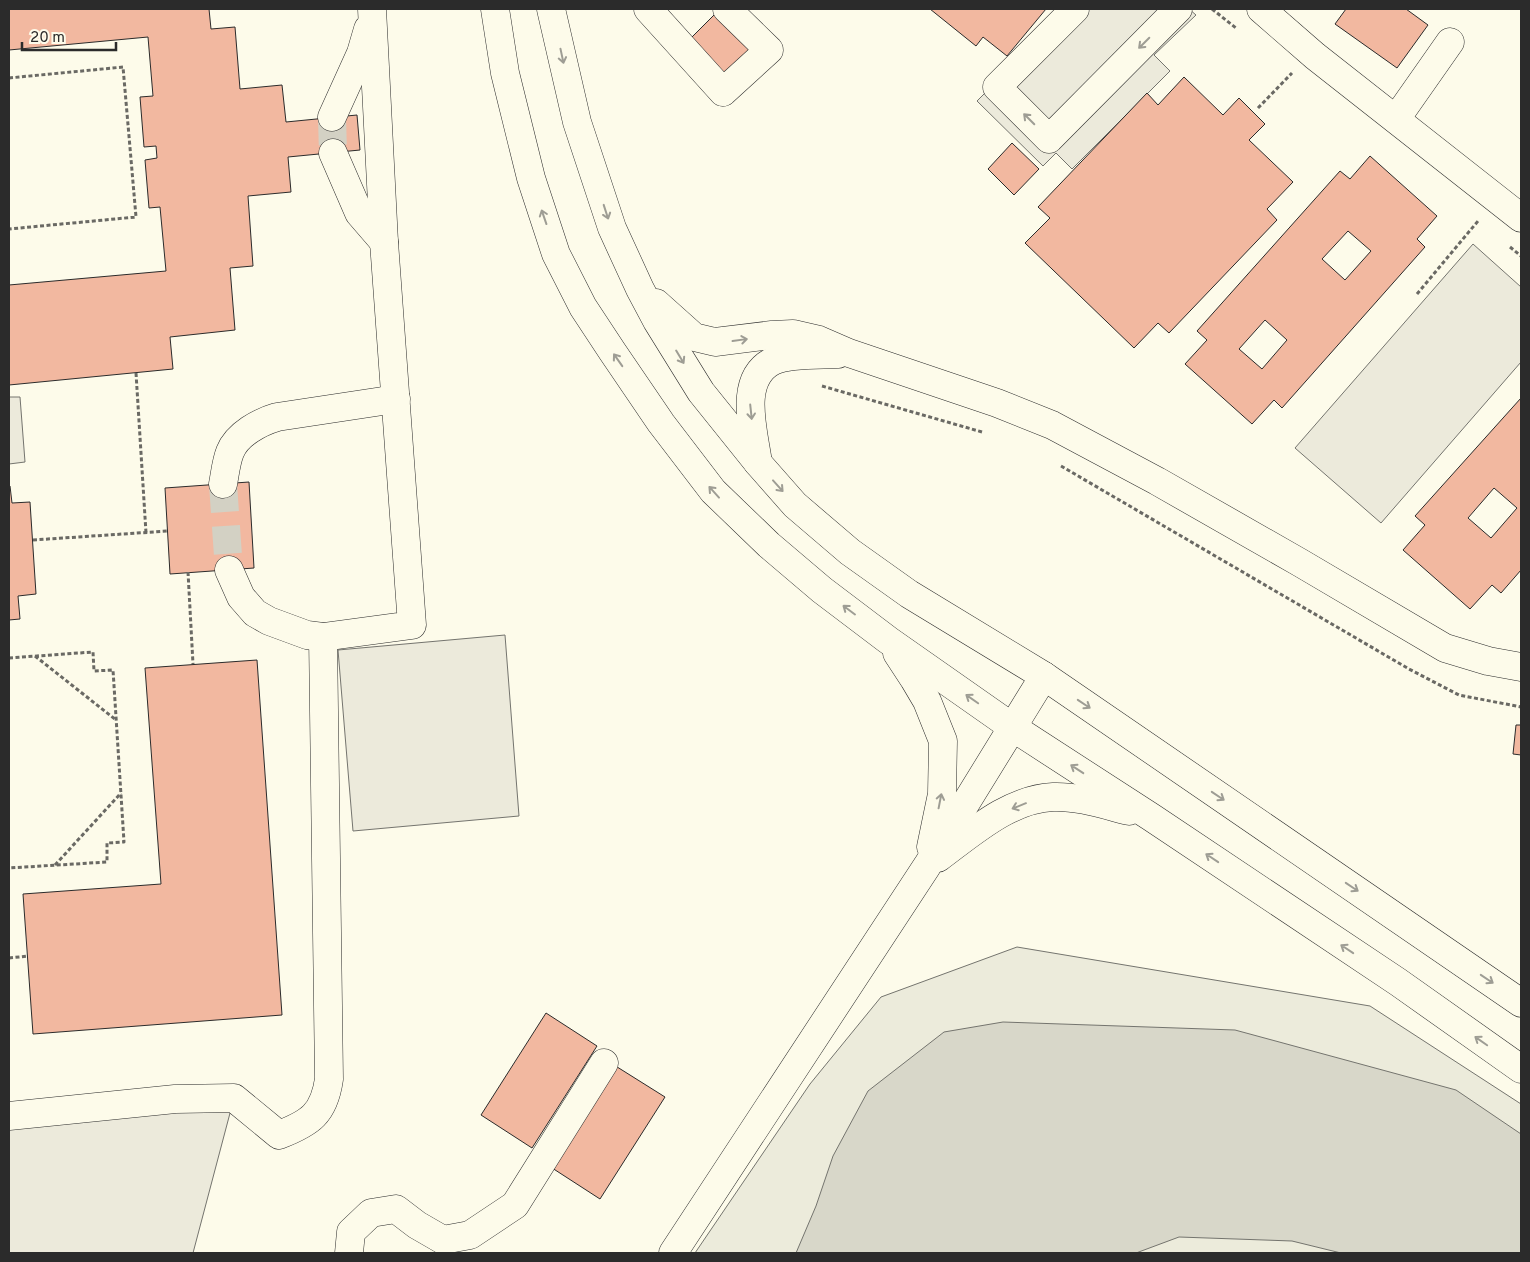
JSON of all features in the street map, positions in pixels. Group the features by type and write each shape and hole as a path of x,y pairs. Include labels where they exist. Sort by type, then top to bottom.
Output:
{"street":[{"path":"495,9 505,73 531,178 556,254 583,307 661,423 713,491 768,545 822,590 888,640 1012,726 1398,982 1521,1069"},
{"path":"551,9 576,122 612,228 640,289 657,321 701,392 758,464 795,505 850,552 909,594 1044,676 1521,1003"},
{"path":"649,9 722,92 768,50 727,9"},
{"path":"1075,9 997,86 1049,139 1178,9"},
{"path":"332,117 360,54 372,12"},
{"path":"229,570 241,597 255,613 290,630 323,637 412,625 384,242 372,12"},
{"path":"1271,12 1315,56 1521,218"},
{"path":"1396,119 1450,42"},
{"path":"333,152 359,213 384,242"},
{"path":"640,289 694,337 715,342 793,334 819,340 849,353 997,403 1052,425 1190,500 1445,648 1488,661 1521,666"},
{"path":"758,464 750,397 757,376 774,360 788,357 849,353"},
{"path":"223,484 230,451 244,434 259,422 277,417 396,399"},
{"path":"9,1116 175,1099 234,1098 279,1135 298,1128 312,1118 320,1108 327,1095 329,1079 323,637"},
{"path":"888,640 927,701 943,741 942,794 927,866"},
{"path":"673,1253 927,866 1044,676"},
{"path":"927,866 978,828 1004,812 1030,801 1054,797 1087,800 1151,817"},
{"path":"349,1253 351,1232 371,1213 396,1209 417,1225 443,1240 470,1235 515,1205 604,1063"}],"path":[{"path":"9,78 123,67 136,217 9,229"},
{"path":"1258,108 1292,73"},
{"path":"1417,294 1480,219"},
{"path":"136,373 146,533"},
{"path":"822,386 984,432"},
{"path":"1056,464 1409,669 1459,695 1521,707"},
{"path":"33,540 168,532"},
{"path":"188,572 193,664"},
{"path":"9,658 93,652 94,671 113,670 124,842 107,843 107,862 9,868"},
{"path":"35,656 116,720"},
{"path":"54,865 121,793"},
{"path":"9,958 28,956"}],"shaded area":[{"path":"1069,9 1189,9 1196,15 1154,55 1170,71 1072,169 1056,153 1043,166 977,101"},
{"path":"1473,244 1521,287 1521,362 1381,523 1295,448"},
{"path":"9,397 20,397 25,462 9,464"},
{"path":"505,635 519,816 353,831 338,650"},
{"path":"1017,947 1370,1006 1521,1104 1521,1253 695,1253 810,1084 881,997"},
{"path":"1003,1022 1235,1030 1456,1090 1521,1134 1521,1253 1341,1253 1292,1241 1179,1237 1136,1253 796,1253 816,1206 833,1156 868,1091 944,1032"},
{"path":"234,1098 193,1253 9,1253 9,1116"}],"building":[{"path":"9,9 209,9 211,29 235,27 240,89 282,85 286,122 357,115 360,150 288,157 291,192 248,196 253,266 230,268 235,330 170,337 173,369 9,385 9,285 166,271 160,207 149,208 145,160 157,158 156,146 144,147 140,97 153,96 148,37 9,50"},
{"path":"930,9 1046,9 1007,56 983,37 976,46"},
{"path":"1346,9 1406,9 1428,25 1397,68 1335,24"},
{"path":"718,11 753,46 723,77 688,41"},
{"path":"1184,77 1223,115 1239,98 1265,124 1249,140 1293,182 1267,209 1277,220 1169,333 1158,323 1134,348 1025,243 1050,218 1038,207 1147,93 1158,105"},
{"path":"1012,143 1039,169 1014,195 988,169"},
{"path":"1370,156 1437,216 1417,239 1425,247 1282,408 1274,400 1252,424 1185,364 1207,340 1197,331 1340,171 1350,179","holes":["1348,231 1371,251 1345,280 1322,259","1265,320 1287,340 1262,369 1239,349"]},
{"path":"1521,398 1521,570 1501,593 1492,585 1470,609 1403,550 1425,525 1415,516","holes":["1494,488 1517,508 1491,538 1468,518"]},
{"path":"249,482 254,568 170,574 165,488"},
{"path":"9,486 12,503 30,502 36,594 18,596 20,619 9,620"},
{"path":"257,660 282,1015 33,1034 23,894 161,884 145,668"},
{"path":"1516,725 1521,725 1521,755 1513,754"},
{"path":"546,1013 597,1046 532,1148 481,1115"},
{"path":"614,1065 665,1097 600,1199 549,1166"}],"tunnel":[{"path":"332,117 333,153"},
{"path":"223,484 229,570"}]}
